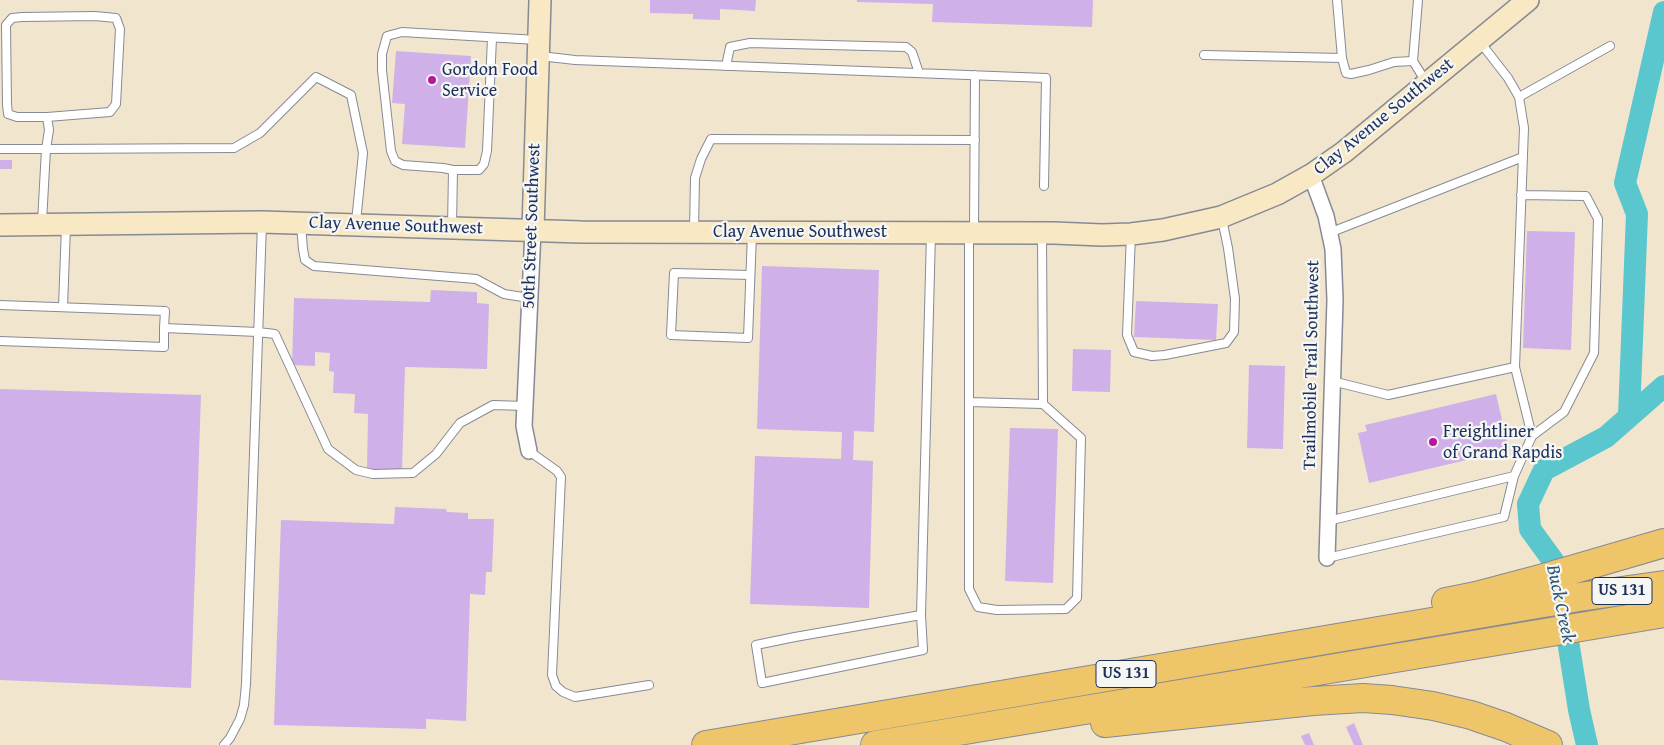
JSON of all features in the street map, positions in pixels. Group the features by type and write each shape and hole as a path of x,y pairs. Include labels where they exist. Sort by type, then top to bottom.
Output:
{"highway":[{"path":"706,745 1037,688 1223,645 1476,596 1545,591 1574,570 1664,543"},
{"name":"US 131","path":"1545,591 1580,598 1664,585"},
{"name":"US 131","path":"875,745 1552,630 1664,613"},
{"path":"887,745 1094,725 1295,702 1363,698 1392,700 1459,712 1506,726 1548,745"}],"street":[{"name":"50th Street Southwest","path":"529,451 524,426 533,230 540,0"},
{"name":"Clay Avenue Southwest","path":"0,225 262,222 582,232 1042,232 1102,235 1163,230 1221,217 1277,194 1311,175 1344,152 1528,0"},
{"name":"Trailmobile Trail Southwest","path":"1311,175 1326,216 1333,249 1335,300 1327,558"}],"lane":[{"path":"1337,0 1342,58 1346,73 1351,74 1394,62 1414,61"},
{"path":"1418,0 1414,61 1427,84"},
{"path":"95,16 116,18 120,30 116,104 110,112 47,117 17,117 8,114 6,25 12,18 22,17 95,16"},
{"path":"492,38 487,151 484,164 479,170 452,170 403,165 395,161 391,150 382,54 387,36 402,32 492,38 539,48 575,60 1046,78 1044,186"},
{"path":"1478,40 1508,78 1519,97 1524,128 1515,367 1532,436"},
{"path":"726,66 730,47 750,42 906,47 912,52 919,73"},
{"path":"1519,97 1610,46"},
{"path":"1204,55 1342,58"},
{"path":"968,402 1043,404 1081,438 1077,598 1066,610 997,610 978,607 969,589 968,402 975,75"},
{"path":"0,149 234,148 260,134 316,78 351,95 363,153 356,224"},
{"path":"42,224 46,149 49,130 47,117"},
{"path":"694,232 696,178 701,159 711,140 975,140"},
{"path":"1329,233 1523,157"},
{"path":"452,170 452,227"},
{"path":"1327,558 1504,517 1514,476 1532,436 1564,412 1594,353 1598,218 1586,196 1521,195"},
{"path":"1131,234 1127,335 1134,352 1152,356 1165,356 1226,343 1234,332 1235,299 1228,248 1221,217"},
{"path":"224,745 240,719 244,705 246,684 262,222"},
{"path":"301,223 303,250 306,260 314,266 476,280 504,294 530,298"},
{"path":"63,307 66,224"},
{"path":"750,275 674,273 671,336 748,338 752,232"},
{"path":"921,615 795,636 756,645 762,683 923,650 921,615 932,232"},
{"path":"1042,232 1043,404"},
{"path":"0,305 165,311 164,347 0,341"},
{"path":"164,328 274,334 328,449 356,470 373,474 413,473 436,454 460,423 493,405 525,406"},
{"path":"1332,381 1388,395 1515,367"},
{"path":"529,451 556,471 561,478 552,675 556,686 575,697 648,685"},
{"path":"1328,521 1514,476"}],"building":[{"path":"650,0 756,0 755,11 720,9 720,20 693,19 693,14 650,13"},
{"path":"857,0 1093,0 1092,27 932,22 933,4 857,2"},
{"name":"Gordon Food Service","path":"396,51 471,56 465,148 402,144 405,104 392,103"},
{"path":"0,160 12,160 12,169 0,169"},
{"path":"1527,231 1575,232 1571,350 1523,348"},
{"path":"762,266 879,270 874,432 854,431 853,460 873,461 869,608 750,604 755,456 841,459 842,432 757,429"},
{"path":"431,290 477,292 477,303 489,304 487,369 405,367 402,471 367,469 368,414 354,413 355,394 333,393 334,372 329,371 330,353 315,352 315,366 292,365 294,298 430,302"},
{"path":"1136,301 1218,304 1216,340 1134,337"},
{"path":"1073,349 1111,350 1110,392 1072,391"},
{"path":"1249,365 1285,366 1283,449 1247,448"},
{"path":"0,389 201,395 191,688 0,680"},
{"name":"Freightliner of Grand Rapdis","path":"1496,394 1509,450 1369,483 1358,433 1367,431 1365,425"},
{"path":"1010,428 1058,429 1053,583 1005,581"},
{"path":"395,507 446,509 447,512 468,513 468,519 494,519 492,572 486,572 485,595 470,594 466,721 426,719 426,729 274,725 281,520 394,524"},
{"path":"1354,723 1363,745 1354,745 1346,727"},
{"path":"1309,733 1314,745 1305,745 1301,736"}],"waterway":[{"path":"1629,415 1637,214 1625,183 1664,12"},
{"name":"Buck Creek","path":"1587,745 1579,710 1554,562 1530,529 1528,504 1544,470 1606,437 1664,386"}],"place":[{"name":"Gordon Food Service","path":"432,80"},
{"name":"Freightliner of Grand Rapdis","path":"1433,442"}]}
